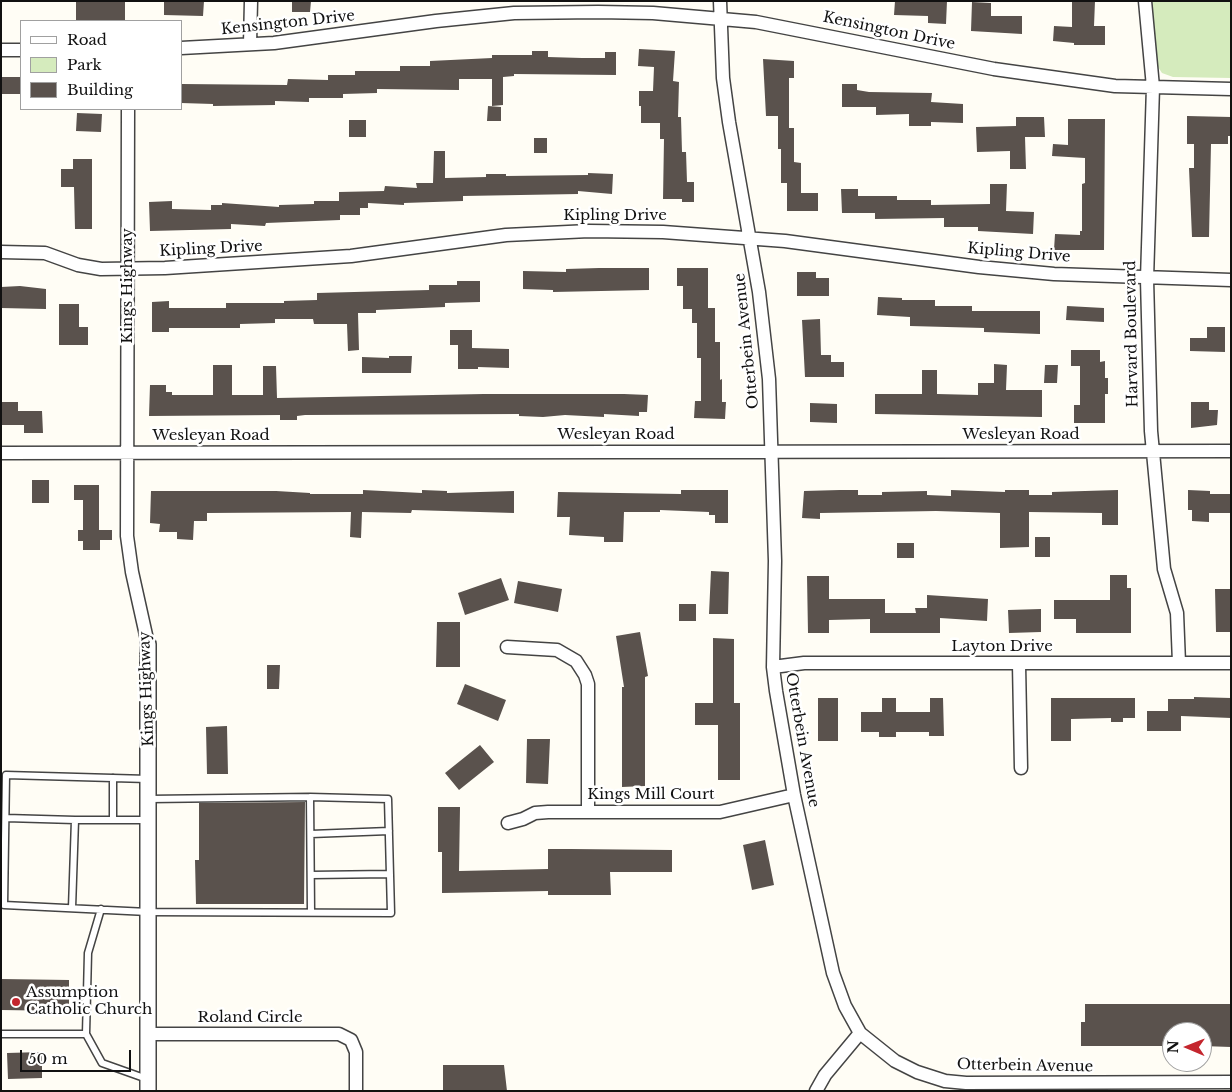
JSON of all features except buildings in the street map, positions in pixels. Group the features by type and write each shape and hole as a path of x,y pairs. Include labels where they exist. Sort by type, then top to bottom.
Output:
{"street":[{"path":"250,44 251,1"},
{"name":"Otterbein Avenue","path":"720,1 723,78 759,292 769,379 773,451 775,561 773,668 784,746 794,795 833,973 843,1001 860,1033 895,1061 917,1072 945,1081 966,1083 1231,1082"},
{"name":"Harvard Boulevard","path":"1145,1 1153,87 1147,279 1153,451 1164,569 1177,613 1179,664"},
{"name":"Kensington Drive","path":"182,48 284,42 436,20 514,14 598,12 720,18 801,29 994,69 1115,86 1231,89"},
{"path":"1,50 20,50"},
{"name":"Kings Highway","path":"128,110 129,452 127,536 148,644 148,1085"},
{"name":"Kipling Drive","path":"1,252 45,253 90,268 127,268 291,262 544,232 663,232 750,237 978,267 1147,279 1231,280"},
{"name":"Wesleyan Road","path":"1,454 129,452 1231,451"},
{"path":"507,647 556,650 576,661 585,675 588,684 588,811"},
{"name":"Layton Drive","path":"773,668 804,663 1231,663"},
{"path":"1020,664 1021,768"},
{"name":"Kings Mill Court","path":"508,823 535,813 588,811 720,812 794,795"},
{"path":"816,1091 825,1075 860,1033"},
{"name":"Roland Circle","path":"148,1034 339,1034 351,1040 356,1052 356,1091"}],"lane":[{"path":"148,799 310,797 388,799 391,913 148,912 72,908 3,908 6,775 149,779"},
{"path":"113,778 113,820"},
{"path":"310,797 311,912"},
{"path":"6,818 148,820"},
{"path":"72,908 75,820"},
{"path":"311,834 388,831"},
{"path":"311,875 390,874"},
{"path":"101,909 88,953 86,1034 102,1063 148,1085"},
{"path":"1,1034 86,1034"}],"green space":[{"path":"1151,1 1231,1 1231,78 1173,77 1162,73 1158,67"}],"place":[{"name":"Assumption Catholic Church","path":"16,1002"}]}
